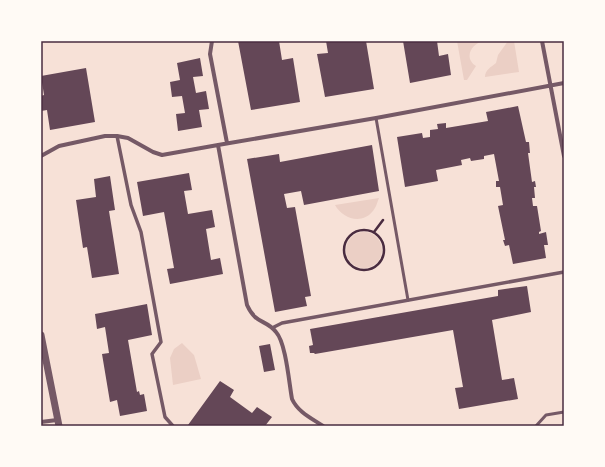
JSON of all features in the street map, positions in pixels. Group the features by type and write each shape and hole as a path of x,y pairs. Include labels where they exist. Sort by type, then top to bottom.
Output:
{"street":[{"path":"212,41 210,54 227,143"},
{"path":"542,41 564,156"},
{"path":"41,156 59,146 105,136 128,138 153,152 162,155 376,118 564,83"},
{"path":"117,136 131,205 141,232 161,342 152,354 165,417 173,426"},
{"path":"218,145 247,305 257,320 272,328 277,333 282,343 292,399 295,405 298,409 323,426"},
{"path":"272,328 282,323 564,272"},
{"path":"41,335 58,423 41,422"}],"lane":[{"path":"376,118 408,300"},
{"path":"536,426 546,415 564,412"}],"path":[{"path":"374,232 384,219"},
{"path":"364,229 374,232 383,244 383,256 380,262 375,267 362,270 355,268 349,264 343,252 347,239 357,230 364,229"}],"shaded area":[{"path":"457,41 483,41 474,46 470,51 471,61 476,66 467,80 464,80"},
{"path":"508,41 514,41 519,72 485,77 490,67 496,63 498,55"},
{"path":"379,198 368,216 357,219 342,213 335,205"},
{"path":"368,232 377,237 381,243 381,257 377,263 368,268 360,268 351,263 347,257 346,246 351,237 357,233"},
{"path":"182,343 194,355 201,379 173,385 170,358 174,349"}],"building":[{"path":"238,41 279,41 282,60 293,58 300,102 251,110"},
{"path":"326,41 366,41 374,89 325,97 317,54 328,53"},
{"path":"403,41 437,41 439,56 448,54 451,75 410,83"},
{"path":"200,58 203,76 193,77 196,93 206,91 209,109 199,110 202,127 178,131 176,114 185,113 182,96 172,97 170,82 180,80 177,63"},
{"path":"86,68 95,122 50,130 47,110 41,111 41,96 44,95 41,76"},
{"path":"518,106 526,142 529,142 530,153 528,153 532,182 535,181 536,187 534,187 535,198 532,198 533,206 537,206 541,231 539,234 546,232 548,245 544,245 546,258 513,264 509,245 505,246 503,240 505,240 498,206 503,205 500,187 496,187 496,181 499,181 494,154 484,156 484,159 471,161 470,158 461,160 462,165 436,170 438,181 405,187 397,137 422,133 423,138 430,137 430,130 438,129 437,124 446,123 446,128 488,121 486,112"},
{"path":"372,145 379,191 304,205 301,191 284,194 287,208 295,207 311,296 305,297 307,306 275,312 247,159 279,154 280,162"},
{"path":"189,173 192,190 184,191 188,214 212,210 215,227 206,229 211,260 220,258 223,274 170,284 167,269 174,268 164,212 143,216 137,182"},
{"path":"110,176 115,210 109,211 119,274 92,278 87,247 83,248 76,200 96,197 94,179"},
{"path":"527,286 531,312 492,320 502,380 514,378 518,399 459,409 455,388 463,387 453,330 315,354 310,353 309,346 313,345 310,329 498,296 498,290"},
{"path":"147,304 152,335 128,340 137,392 139,391 140,395 144,394 147,411 120,416 117,400 110,402 102,354 109,353 105,327 97,329 95,314"},
{"path":"270,344 275,370 264,372 259,346"},
{"path":"220,381 234,390 230,397 252,413 257,407 272,417 265,426 188,425"}]}
